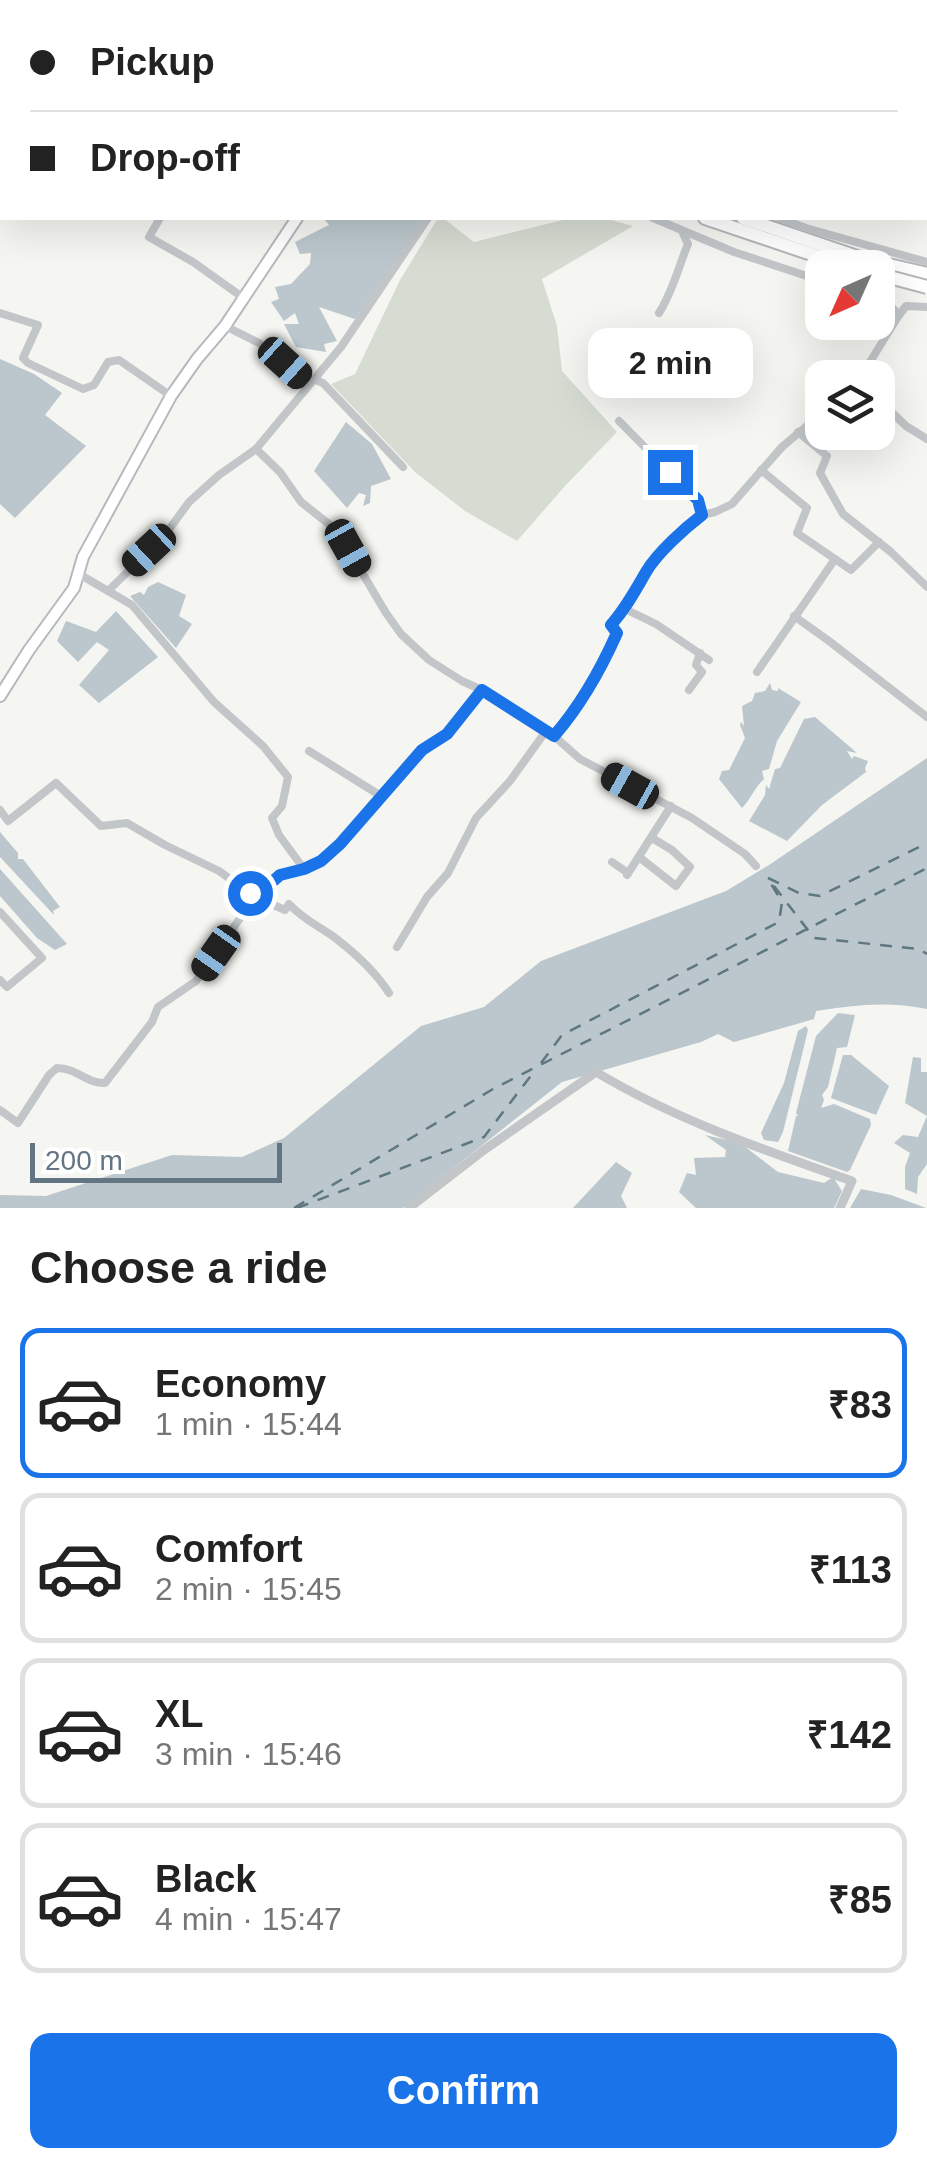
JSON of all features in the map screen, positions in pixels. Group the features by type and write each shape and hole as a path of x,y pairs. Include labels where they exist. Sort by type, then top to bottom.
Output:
{"highway":[{"path":"711,220 805,252"},
{"path":"749,220 927,280"},
{"path":"895,276 927,280"}],"main road":[{"path":"0,696 74,588 83,557 172,396 196,359 226,326 296,220"}],"street":[{"path":"159,220 149,237 193,262 244,299"},
{"path":"108,591 165,535 189,502 256,449 340,348 427,220"},
{"path":"657,220 734,252 805,275"},
{"path":"784,220 927,262"},
{"path":"659,313 670,295 688,244 682,231"},
{"path":"916,306 927,280"},
{"path":"871,360 906,306 927,307"},
{"path":"895,311 899,315"},
{"path":"0,314 38,325 24,358 28,364 65,382 84,389 94,385 108,362 119,360 172,396"},
{"path":"226,326 259,343 303,380 323,383 403,467"},
{"path":"895,415 927,440"},
{"path":"619,421 698,500 702,515"},
{"path":"397,947 427,897 448,873 476,818 550,733 568,720 617,633 611,625 641,585 647,569 683,529 702,515 732,504 805,426"},
{"path":"798,432 827,456 820,473 843,514 927,587"},
{"path":"256,449 280,472 301,502 330,525 402,634 429,660 550,733 580,759 672,806 745,854 756,866"},
{"path":"761,470 807,508 798,533 851,570 878,542"},
{"path":"757,672 834,559"},
{"path":"79,574 132,604 214,702 263,746 288,777 282,806 272,818 279,835 304,869"},
{"path":"626,608 709,660"},
{"path":"794,616 927,717"},
{"path":"689,690 702,672 696,665 700,653"},
{"path":"0,1110 18,1122 58,1068 70,1068 95,1084 106,1084 158,1008 196,980 255,897 280,875 321,861 340,844 422,750 447,734 482,690"},
{"path":"309,751 381,796"},
{"path":"0,810 8,821 56,783 101,826 127,823 219,871 255,897 285,910 289,904 350,950 389,993"},
{"path":"612,862 627,874 672,806"},
{"path":"639,856 676,886 690,867 652,838"},
{"path":"0,912 42,958 7,987 0,980"},
{"path":"409,1208 596,1072 686,1120 852,1181 840,1208"}],"shaded area":[{"path":"325,220 425,220 355,319 319,307 337,341 324,344 326,352 296,347 284,324 299,324 295,313 284,321 271,302 279,299 275,287 291,284 310,264 311,253 300,254 295,242 329,225"},
{"path":"437,220 446,220 474,242 563,220 611,220 633,226 542,279 557,326 562,371 617,432 517,541 465,511 415,472 331,384 355,374 400,280"},
{"path":"0,359 34,374 62,393 45,415 86,446 15,518 0,504"},
{"path":"346,422 372,444 391,479 371,486 370,503 363,506 366,495 359,493 347,508 314,471"},
{"path":"158,582 186,595 179,616 192,624 176,648 130,596 140,592 144,595 148,587"},
{"path":"116,611 158,657 99,703 79,685 109,650 97,642 78,662 57,641 66,621 96,632"},
{"path":"770,683 772,690 778,688 801,702 777,741 769,769 762,771 764,779 742,808 719,779 722,771 729,770 745,738 740,725 741,722 744,726 742,706 752,701 755,693 765,691"},
{"path":"815,717 857,753 847,751 852,759 854,756 868,761 866,772 822,805 787,841 749,821 804,719"},
{"path":"927,758 927,1009 871,1005 816,1011 814,1019 734,1042 718,1034 562,1082 403,1208 0,1208 0,1195 46,1196 172,1155 242,1157 284,1138 421,1026 484,1007 541,961 726,891"},
{"path":"0,832 60,907 53,911 54,915 0,857"},
{"path":"0,869 67,944 55,950 37,938 0,896"},
{"path":"838,1013 855,1015 847,1047 837,1048 821,1108 834,1104 870,1119 871,1125 847,1172 788,1151 816,1036"},
{"path":"806,1026 783,1132 778,1142 764,1140 761,1133 784,1083 798,1031"},
{"path":"843,1055 851,1055 889,1086 876,1115 831,1098"},
{"path":"913,1057 921,1058 921,1072 927,1072 927,1116 905,1103"},
{"path":"927,1116 927,1164 918,1177 917,1194 905,1189 905,1167 910,1153 894,1143 903,1135 918,1137"},
{"path":"705,1135 740,1143 778,1172 824,1183 833,1177 842,1191 834,1208 696,1208 679,1192 687,1173 696,1175 694,1158 725,1157 726,1150"},
{"path":"616,1162 632,1173 621,1196 627,1208 573,1208"},
{"path":"861,1189 891,1195 926,1208 850,1208"}],"ferry route":[{"path":"768,878 799,893 820,896 927,843"},
{"path":"294,1208 493,1089 927,868"},
{"path":"541,1063 562,1035 779,922 782,902 767,877"},
{"path":"774,886 814,938 919,949 927,954"},
{"path":"297,1208 484,1137 536,1069"}],"route":[{"path":"250,893 255,897 280,875 321,861 422,750 447,734 482,690 554,736 568,720 608,652 617,633 611,625 641,585 647,569 683,529 702,515 698,500 670,472"}]}
